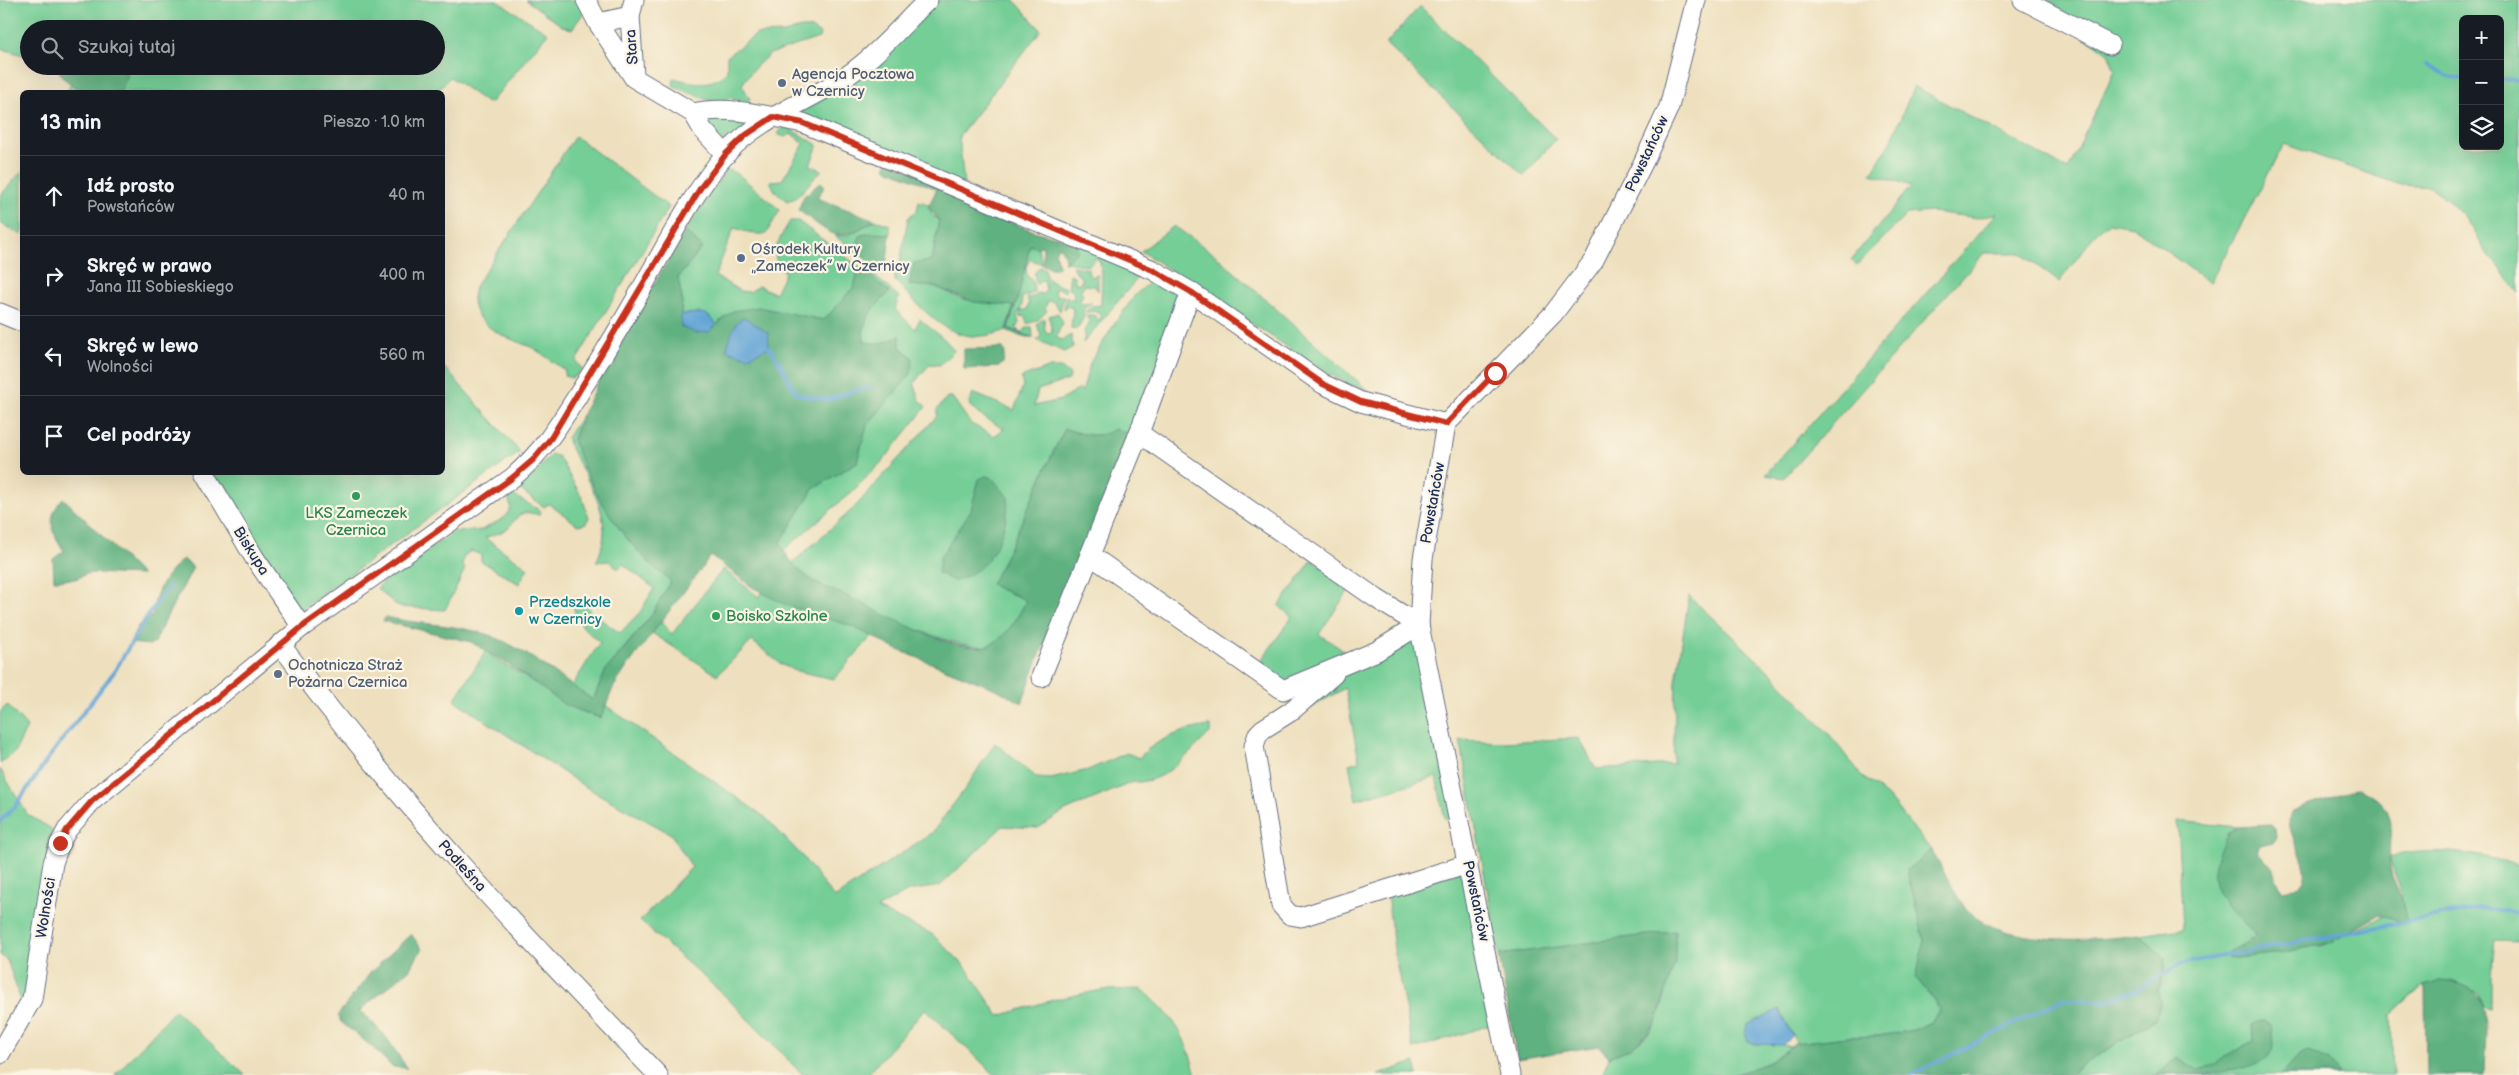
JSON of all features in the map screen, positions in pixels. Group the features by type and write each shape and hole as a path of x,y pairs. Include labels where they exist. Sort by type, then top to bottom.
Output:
{"street":[{"path":"586,0 598,23 634,78 693,113 703,130 726,154"},
{"name":"Wolności","path":"0,1054 20,1024 32,999 54,863 67,830 92,801 280,644 512,478 533,460 551,438 590,377 686,210 726,154 746,135 773,117 853,71 928,0"},
{"name":"Powstańców","path":"1510,1075 1419,626 1423,559 1446,424 1554,314 1594,260 1644,162 1669,107 1696,0"},
{"path":"2023,0 2110,45"},
{"name":"Stara","path":"598,23 632,8 634,78"},
{"path":"693,113 711,108 803,123 1153,270 1191,292 1323,384 1361,402 1446,424"},
{"path":"1041,677 1139,433 1191,292"},
{"path":"0,313 20,321"},
{"path":"1139,433 1377,599 1419,626 1377,651 1283,690"},
{"name":"Biskupa","path":"206,475 254,557 302,627"},
{"path":"1090,555 1283,690 1290,712"},
{"name":"Podleśna","path":"280,644 342,727 433,834 526,936 658,1075"},
{"path":"1345,664 1290,712 1263,729 1258,734 1254,746 1281,905 1290,915 1301,917 1468,864"}],"green space":[{"path":"0,0 496,0 548,33 491,102 487,103 450,77 438,90 68,90 71,83 61,75 445,75 445,20 20,20 20,54 0,48"},
{"path":"526,0 581,0 585,11 572,29 562,26"},
{"path":"936,0 1014,0 1041,30 959,136 964,185 802,116 804,107"},
{"path":"2033,0 2519,0 2519,292 2486,252 2465,218 2448,200 2431,187 2401,185 2284,144 2210,283 2133,227 2109,223 2097,232 2059,282 2020,253 1984,253 1784,478 1765,475 1997,213 1978,218 1932,212 1907,214 1857,265 1851,260 1911,186 1871,174 1892,139 1914,86 2068,170 2115,70 2108,53"},
{"path":"1420,6 1556,139 1524,176 1386,44"},
{"path":"801,28 811,28 820,34 819,38 770,54 751,72 742,85 750,99 747,102 730,98 712,102 673,86 674,78 702,83 715,80 727,71 727,56 757,34 784,33"},
{"path":"62,75 128,75 121,90 83,90 69,82"},
{"path":"740,118 747,126 728,142 722,142 708,125 710,119"},
{"path":"785,126 818,145 810,165 822,170 796,198 787,201 775,191 770,181 782,180 804,144 792,134 784,137 777,134"},
{"path":"575,136 669,207 576,361 583,370 572,378 564,376 565,370 536,350 495,331 486,324 474,308 473,297 476,285"},
{"path":"888,161 957,191 961,200 1006,220 1034,231 1076,243 1078,251 1065,263 1064,253 1060,247 1057,247 1055,254 1059,265 1057,268 1043,265 1043,247 1040,246 1038,248 1030,245 1018,298 1008,328 1031,337 1022,337 1006,330 1014,306 974,302 936,287 909,285 914,263 932,261 939,220 928,207 937,189 885,168"},
{"path":"727,169 739,175 780,210 766,234 755,234 734,228 715,276 740,291 750,292 758,286 775,293 785,273 776,260 776,247 790,221 798,221 859,267 866,269 899,297 895,309 915,329 920,319 942,337 954,351 940,365 930,364 914,383 919,399 926,407 883,461 855,489 784,550 780,543 813,489 857,462 867,425 911,374 886,343 874,344 864,342 863,334 866,320 889,292 854,287 824,320 775,311 733,311 717,324 697,313 681,315 682,299 678,278 702,248 685,231"},
{"path":"20,173 20,234 0,223 0,196"},
{"path":"821,182 825,186 817,198 875,220 851,233 842,235 827,231 819,226 798,210 804,196"},
{"path":"919,201 928,204 932,215 939,220 932,261 909,285 936,287 962,299 1014,306 1006,330 988,335 972,336 957,333 931,317 895,281 894,265 899,267 908,218 917,210"},
{"path":"875,220 890,225 890,234 861,235 854,250 835,236 847,236"},
{"path":"1174,226 1214,254 1371,393 1329,374 1141,251"},
{"path":"685,231 702,247 678,278 682,299 681,315 706,314 717,324 733,311 758,307 824,320 854,287 859,267 889,292 866,320 863,333 864,341 883,342 900,335 900,347 913,358 911,374 867,425 857,462 813,489 780,543 786,554 801,572 815,582 914,629 955,644 973,647 987,646 1006,633 1026,601 991,584 1011,546 1065,429 1096,435 1115,429 1132,435 1038,659 1022,703 998,690 896,649 854,627 786,605 752,587 711,556 629,664 613,688 601,718 565,705 511,666 471,642 383,621 385,617 466,629 492,636 531,657 593,700 606,670 651,616 671,581 639,552 612,518 589,479 573,439 610,359"},
{"path":"872,233 890,234 887,261 878,269 854,250 861,235"},
{"path":"1076,243 1141,274 1083,343 1084,332 1089,321 1086,315 1094,315 1098,320 1101,317 1097,311 1085,312 1091,306 1101,305 1102,273 1100,262 1096,258 1088,266 1067,262"},
{"path":"1030,245 1038,248 1042,264 1030,259 1026,267 1027,276 1033,281 1034,293 1022,297 1022,306 1017,317 1019,322 1016,328 1021,333 1028,327 1032,327 1033,338 1008,328"},
{"path":"1072,266 1089,269 1088,272 1091,277 1098,275 1098,291 1095,286 1084,285 1080,292 1083,294 1080,301 1083,304 1092,302 1083,310 1084,317 1077,329 1071,328 1073,309 1068,306 1064,309 1066,296 1074,300 1073,290 1068,288 1070,274 1074,276 1076,284 1083,281"},
{"path":"1040,267 1045,269 1049,280 1066,288 1065,292 1058,288 1054,291 1057,296 1064,296 1060,311 1054,302 1048,301 1045,308 1047,311 1038,320 1027,324 1025,316 1020,317 1021,310 1026,310 1029,304 1027,298 1037,296 1037,293 1043,294 1046,290 1044,280 1036,284 1034,273"},
{"path":"1159,280 1182,293 1132,435 1085,435 1065,429 1011,546 991,584 1027,601 1011,627 1000,639 987,646 973,646 953,642 904,625 835,593 814,581 791,564 853,509 937,416 937,410 947,397 952,397 971,424 994,436 1004,429 978,414 969,405 973,393 1014,410 1023,386 1021,378 1048,368 1061,368 1070,375 1069,380 1038,390 1034,406 1061,400 1079,389 1082,392 1091,361 1117,320 1136,294 1148,284"},
{"path":"1058,313 1063,322 1056,337 1062,340 1071,335 1073,347 1064,352 1037,340 1041,336 1037,324 1044,318 1045,332 1052,333 1049,316"},
{"path":"1003,348 1005,352 1003,363 999,367 964,369 964,349"},
{"name":"LKS Zameczek Czernica","path":"445,368 520,452 298,612 246,534 253,528 213,475 445,475"},
{"path":"582,415 573,439 601,499 612,518 639,552 672,581 651,616 606,670 593,700 572,686 600,642 580,623 574,611 575,597 588,603 589,611 620,633 641,611 654,588 623,564 618,569 609,561 596,562 602,545 604,529 602,513 567,438"},
{"path":"551,455 558,456 582,497 589,518 585,524 578,525 549,504 544,507 519,489"},
{"path":"986,476 992,478 1008,497 1005,524 995,549 987,560 967,576 954,581 938,573 940,558 971,510 979,479"},
{"path":"513,495 541,511 539,515 524,513 506,530 485,538 528,568 519,584 481,561 481,555 471,551 464,556 462,565 465,569 445,610 399,607 377,589 386,579 454,532 482,530 504,518 511,508 508,497"},
{"path":"63,498 142,575 89,573 75,579 54,580 53,559 64,551 53,531 52,518"},
{"path":"183,559 193,567 163,623 155,643 150,645 130,643 138,626 153,615 158,591 171,571"},
{"path":"1312,560 1351,587 1319,634 1351,656 1286,683 1258,665 1292,617 1279,606"},
{"path":"723,569 759,597 762,592 775,599 859,629 872,636 834,679 797,671 782,665 752,641 717,675 652,633 661,622 672,634"},
{"path":"1689,596 1768,670 1829,734 1860,774 1888,797 1931,850 1907,870 1925,940 1921,955 1927,993 1935,1001 1939,1010 1932,1022 1914,1030 1879,1036 1848,1037 1796,1043 1780,1010 1783,1045 1791,1047 1770,1062 1735,1075 1602,1075 1609,1057 1640,1041 1655,1024 1664,999 1675,931 1499,955 1460,740 1504,742 1579,738 1596,769 1673,764 1676,681"},
{"path":"1416,634 1454,817 1445,819 1436,777 1356,800 1349,764 1359,761 1345,688 1305,711 1346,669"},
{"path":"486,651 580,711 601,718 605,705 766,818 802,856 834,898 932,833 967,786 995,743 1037,778 1051,779 1088,770 1127,753 1139,758 1162,740 1192,729 1211,726 1211,732 1185,757 1156,778 1133,782 1065,811 1038,828 1003,826 940,886 908,891 877,909 932,934 965,966 999,1016 1056,999 1102,990 1142,989 1163,1009 1177,1027 1187,1047 1196,1075 995,1075 925,1009 867,1075 803,1075 724,995 640,921 692,867 671,834 584,786 454,700"},
{"path":"7,705 27,727 15,752 0,764 0,712"},
{"path":"0,769 28,815 52,829 44,893 22,1004 7,960 0,955"},
{"path":"2359,788 2374,797 2383,806 2388,816 2392,876 2403,903 2407,920 2404,923 2379,915 2329,943 2281,953 2228,959 2227,953 2255,938 2254,933 2222,899 2214,878 2219,851 2228,833 2238,827 2271,825 2275,829 2276,837 2273,842 2260,845 2257,851 2272,868 2282,891 2297,887 2304,879 2305,870 2289,822 2291,812"},
{"path":"2177,821 2238,827 2228,833 2255,933 2249,943 2321,946 2385,916 2402,895 2389,857 2421,852 2454,852 2504,861 2519,866 2519,941 2495,940 2491,974 2491,1009 2484,1007 2478,993 2453,981 2424,985 2391,1015 2393,1075 2067,1075 2156,1019 2158,990 2165,968 2164,957 2139,935 2183,929"},
{"path":"1931,850 1954,891 1969,912 1985,923 2004,931 2027,936 2075,939 2139,935 2164,957 2165,968 2158,990 2161,1001 2156,1019 2067,1075 1735,1075 1770,1062 1796,1043 1848,1037 1879,1036 1914,1030 1932,1022 1939,1010 1935,1001 1916,978 1924,940 1907,870"},
{"path":"1465,869 1494,1024 1413,1049 1395,956 1387,895"},
{"path":"1675,931 1675,962 1657,1019 1650,1031 1631,1048 1609,1057 1599,1046 1517,1059 1499,955"},
{"path":"411,934 422,949 409,970 360,1010 386,1037 407,1068 392,1067 371,1046 341,1022 338,1015 371,972"},
{"path":"2439,981 2458,984 2472,990 2480,1000 2486,1026 2484,1075 2426,1075 2425,985"},
{"path":"175,1010 245,1075 115,1075"},
{"path":"2262,1020 2272,1027 2274,1047 2266,1058 2255,1064 2239,1069 2204,1074 2156,1075 2177,1058 2198,1070 2215,1065 2227,1055 2253,1041 2252,1025"},
{"path":"2306,1051 2326,1058 2339,1075 2281,1075 2299,1055"},
{"path":"1415,1062 1418,1075 1378,1075"}],"water":[{"path":"706,314 717,324 709,332 696,333 681,327 681,315"},
{"path":"744,317 768,333 769,347 748,357 726,350 737,322"},
{"path":"1779,1009 1792,1035 1783,1045 1755,1044 1748,1041 1745,1034 1747,1025"}],"waterway":[{"path":"2426,65 2449,77 2459,78"},
{"path":"2504,79 2519,80"},
{"path":"769,347 797,394 827,400 856,390 869,388"},
{"path":"0,821 14,808 50,756 114,672 148,615 170,585"},
{"path":"1911,1075 2063,999 2106,1001 2134,991 2180,964 2481,908 2519,913"}],"place":[{"name":"Agencja Pocztowa w Czernicy","path":"782,83"},
{"name":"Ośrodek Kultury „Zameczek” w Czernicy","path":"741,258"},
{"name":"LKS Zameczek Czernica","path":"356,496"},
{"name":"Przedszkole w Czernicy","path":"519,611"},
{"name":"Boisko Szkolne","path":"716,616"},
{"name":"Ochotnicza Straż Pożarna Czernica","path":"278,674"}],"route":[{"path":"60,843 67,830 92,801 280,644 512,478 533,460 551,438 590,377 701,187 726,154 746,135 773,117 803,123 1153,270 1191,292 1323,384 1361,402 1446,424 1495,373"}]}
